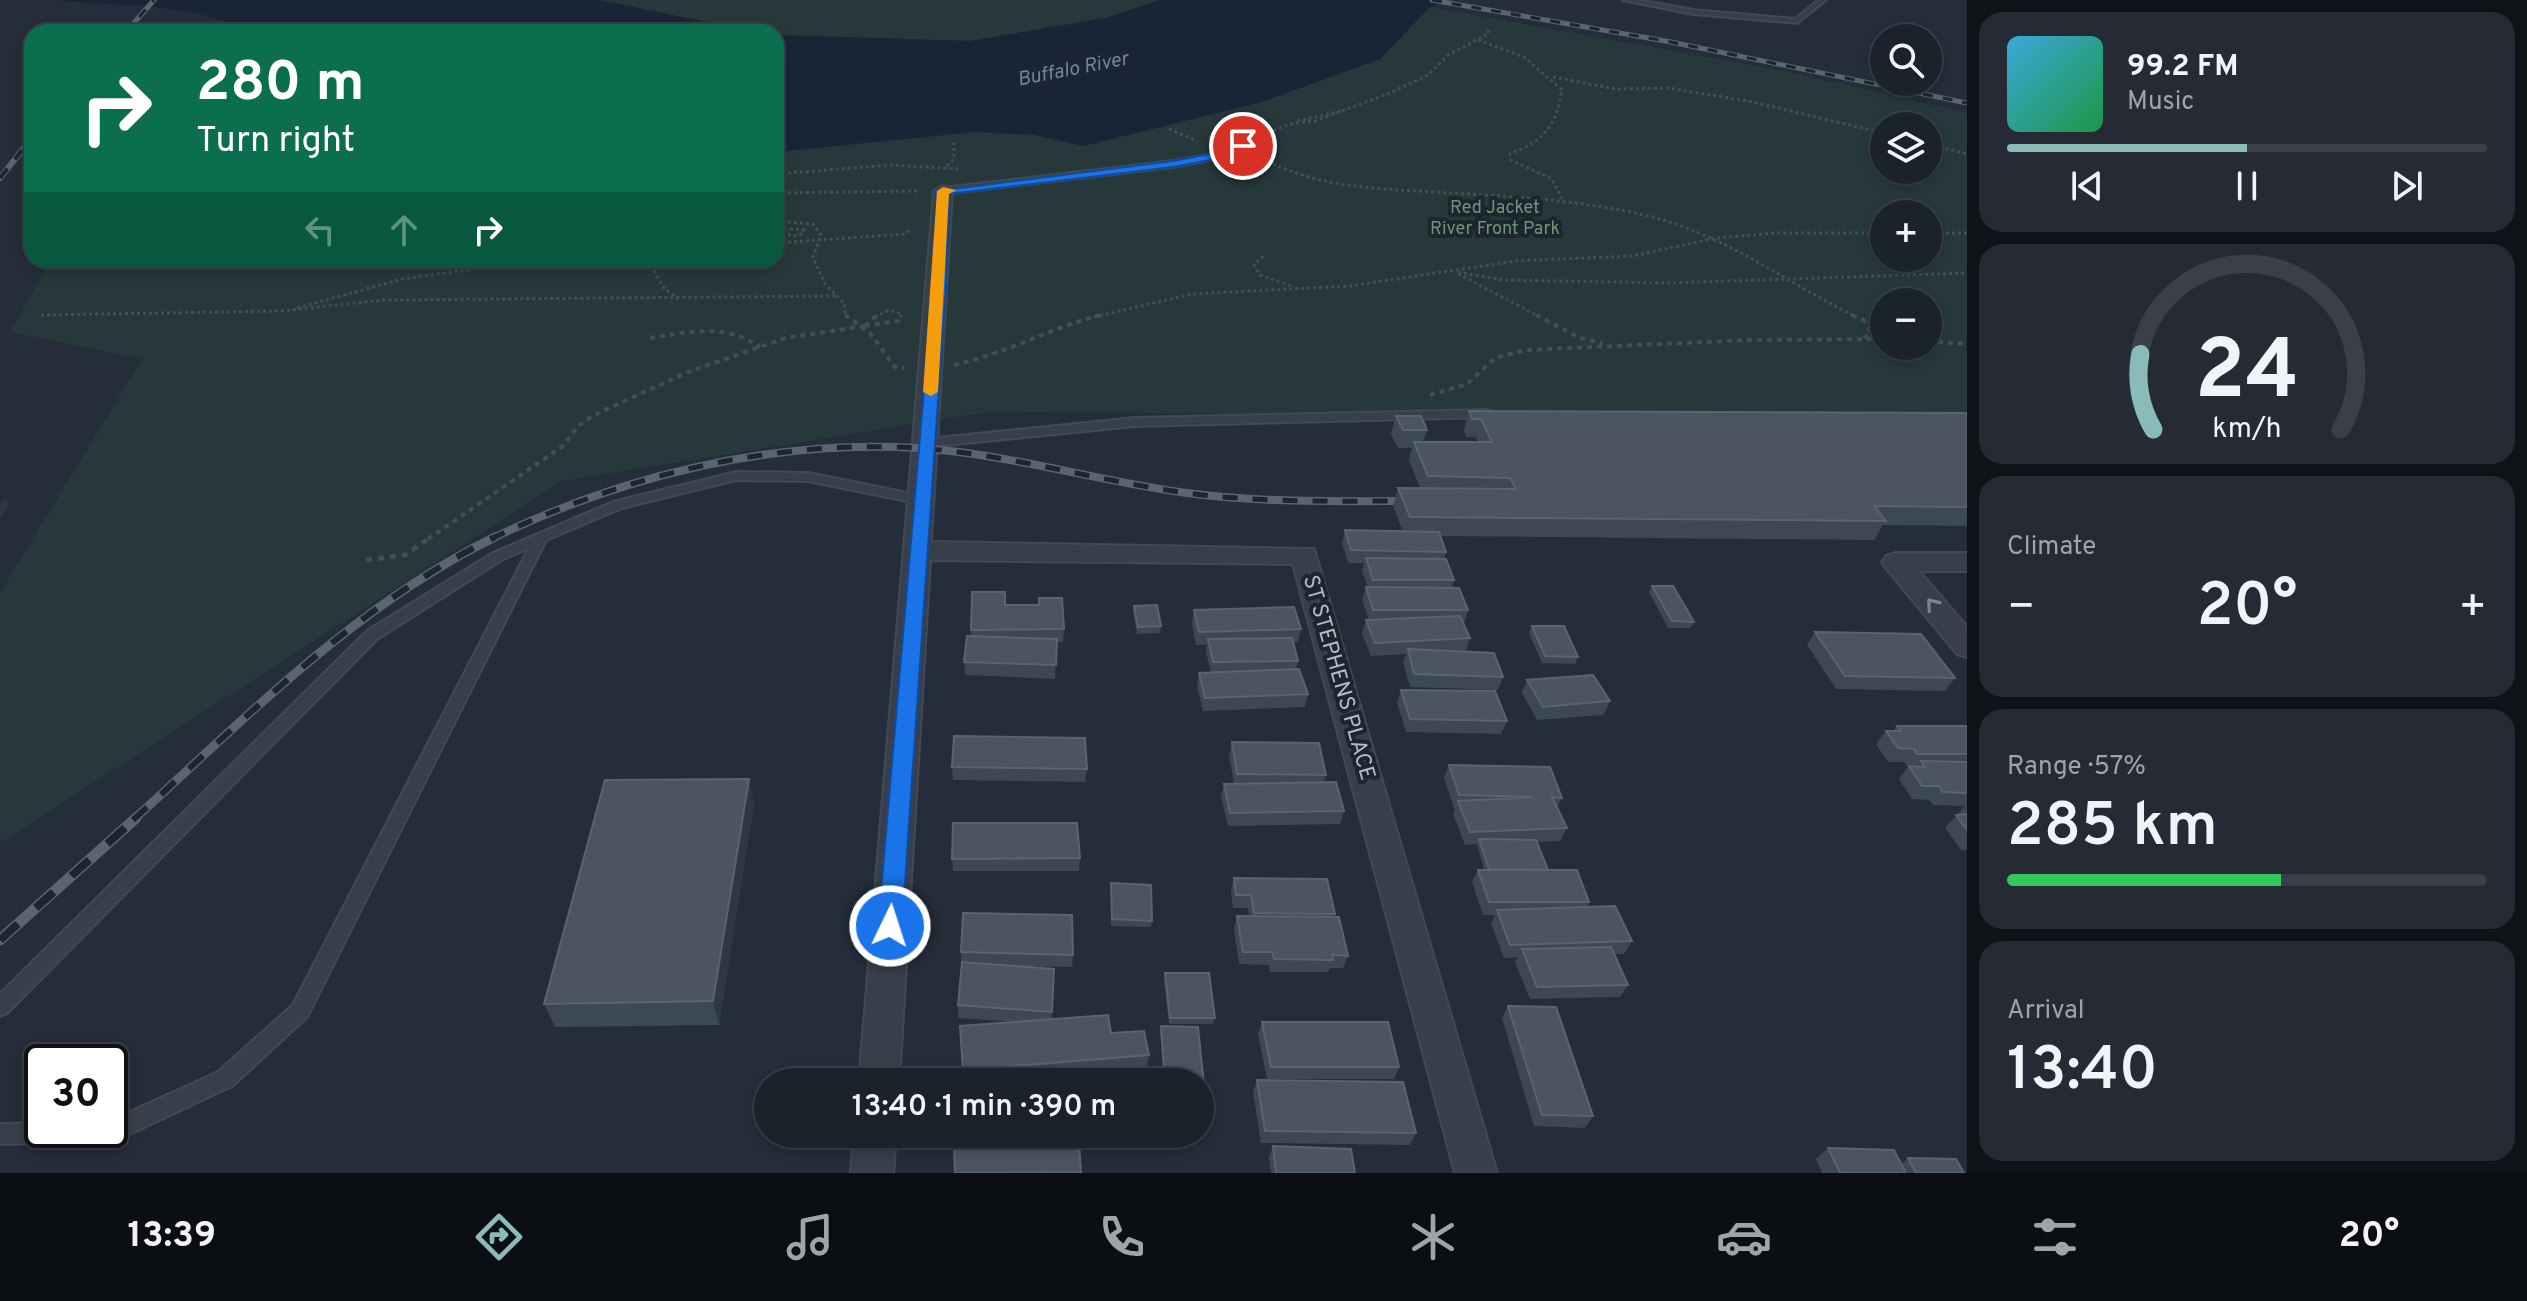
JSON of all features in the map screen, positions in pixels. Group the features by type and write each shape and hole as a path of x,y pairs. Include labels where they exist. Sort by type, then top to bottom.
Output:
{"street":[{"path":"880,1068 939,285 943,191"},
{"name":"ST STEPHENS PLACE","path":"918,551 1304,555 1476,1173"},
{"path":"1967,562 1896,562 1967,647"},
{"path":"872,1173 874,1148"}],"lane":[{"path":"1626,0 1693,12 1797,21 1823,0"},
{"path":"1693,12 1710,0"},
{"path":"943,191 1158,166 1223,155 1243,146"},
{"path":"927,443 1135,422 1421,414 1499,415"},
{"path":"0,1007 372,635 498,556 618,505 736,476 808,477 922,500"},
{"path":"0,1134 114,1131 225,1079 300,1011 541,538"}],"path":[{"path":"1266,133 1331,111 1347,111 1428,75 1448,55 1488,32 1498,44"},
{"path":"1477,39 1498,44 1553,77 1616,89 1668,88 1748,101 1870,130"},
{"path":"1553,77 1562,90 1557,121 1543,138 1510,154 1511,160 1556,181 1564,203"},
{"path":"1169,129 1209,144"},
{"path":"947,167 954,159 954,143"},
{"path":"1942,148 1967,154"},
{"path":"1263,160 1304,179 1340,188 1564,203 1657,217 1716,238 1870,324"},
{"path":"784,193 943,191"},
{"path":"784,221 808,221 821,235 813,257 825,284 844,303 845,316 870,333 875,344 895,367 932,368 992,357 1068,323 1192,294 1303,288 1560,257 1632,256 1716,238 1777,233 1870,233"},
{"path":"784,243 906,234 911,228"},
{"path":"784,233 788,233"},
{"path":"1942,233 1967,233"},
{"path":"1263,256 1254,265 1260,275 1279,284 1303,288"},
{"path":"281,311 384,284 486,268"},
{"path":"652,268 663,287 678,299"},
{"path":"1453,271 1502,280 1669,283 1967,273"},
{"path":"1453,271 1580,338 1611,345"},
{"path":"384,284 377,289 377,297 384,300"},
{"path":"41,315 281,311 384,300 837,296"},
{"path":"366,560 405,555 563,446 579,425 633,397 760,347 804,334 863,328 898,321 902,314 891,309 876,312 863,328"},
{"path":"1863,339 1871,333 1865,322"},
{"path":"650,338 690,332 736,332 760,347"},
{"path":"1421,414 1424,399 1436,392 1467,384 1495,358 1526,350 1870,339"},
{"path":"1942,342 1967,344"}],"green space":[{"path":"599,0 1159,0 1106,18 970,41 784,35 784,24 716,24"},
{"name":"Red Jacket River Front Park","path":"1429,7 1790,72 1870,91 1870,96 1894,96 1967,113 1967,419 988,412 562,481 0,843 0,593 142,359 10,332 46,268 784,268 784,151 974,132 1035,135 1083,146 1262,102 1380,59"}],"water":[{"path":"57,0 599,0 716,24 233,24 205,15 156,7"},
{"name":"Buffalo River","path":"1159,0 1449,0 1429,8 1380,59 1262,102 1083,146 1035,135 974,132 784,151 784,35 970,41 1106,18"}],"building":[{"path":"1469,411 1967,413 1967,507 1874,506 1886,521 1410,517 1398,488 1516,489 1510,478 1428,476 1414,442 1492,442 1481,419 1472,419"},
{"path":"1396,416 1421,416 1427,430 1403,430"},
{"path":"1345,530 1439,532 1446,552 1351,550"},
{"path":"1366,558 1446,559 1454,580 1373,580"},
{"path":"1652,586 1673,586 1694,622 1672,621"},
{"path":"1366,587 1459,588 1468,610 1373,610"},
{"path":"972,592 1005,592 1005,605 1039,605 1039,598 1062,598 1064,629 971,630"},
{"path":"1157,605 1161,626 1138,627 1134,606"},
{"path":"1294,607 1301,629 1199,632 1194,610"},
{"path":"1460,616 1470,638 1375,643 1366,620"},
{"path":"1532,626 1564,626 1578,657 1545,656"},
{"path":"1815,632 1921,634 1955,678 1845,676"},
{"path":"967,636 1057,639 1056,665 964,662"},
{"path":"1292,638 1298,661 1213,662 1208,639"},
{"path":"1408,649 1494,653 1503,677 1414,674"},
{"path":"1299,669 1308,694 1205,698 1199,673"},
{"path":"1593,675 1610,701 1543,707 1527,680"},
{"path":"1401,690 1495,691 1507,721 1410,719"},
{"path":"1897,726 1967,726 1967,754 1917,754 1914,749 1898,748 1886,731 1901,731"},
{"path":"954,736 1085,738 1087,769 952,767"},
{"path":"1232,742 1319,743 1326,775 1237,774"},
{"path":"1921,761 1967,762 1967,793 1943,792 1939,786 1922,786 1909,766 1925,767"},
{"path":"1449,765 1550,767 1562,798 1552,797 1567,828 1470,832 1458,801 1534,797 1459,795"},
{"path":"749,779 713,1001 544,1004 605,780"},
{"path":"1336,782 1344,811 1230,813 1224,784"},
{"path":"1967,814 1967,830 1956,815"},
{"path":"953,823 1077,823 1080,858 952,859"},
{"path":"1479,839 1536,840 1548,870 1489,869"},
{"path":"1478,870 1577,870 1589,902 1489,902"},
{"path":"1234,878 1327,879 1335,914 1254,913 1251,895 1236,895"},
{"path":"1111,883 1151,885 1152,921 1112,919"},
{"path":"1615,906 1632,941 1510,945 1497,910"},
{"path":"963,913 1072,915 1073,955 961,952"},
{"path":"1237,916 1339,917 1348,956 1332,955 1333,960 1274,959 1272,952 1243,952"},
{"path":"1611,947 1628,985 1537,987 1522,949"},
{"path":"962,962 1054,969 1052,1012 958,1005"},
{"path":"1165,973 1209,973 1215,1018 1170,1018"},
{"path":"1508,1006 1556,1007 1593,1116 1542,1115"},
{"path":"1108,1015 1111,1033 1144,1031 1149,1055 963,1068 960,1026"},
{"path":"1262,1022 1388,1022 1399,1067 1271,1067"},
{"path":"1161,1026 1198,1027 1202,1068 1164,1068"},
{"path":"1257,1080 1403,1082 1416,1133 1265,1131"},
{"path":"1273,1146 1351,1149 1355,1173 1276,1173"},
{"path":"954,1148 1079,1148 1081,1172 955,1173"},
{"path":"1828,1148 1894,1150 1906,1173 1840,1173"},
{"path":"1908,1158 1956,1159 1964,1173 1916,1173"}],"railway":[{"path":"133,24 154,0"},
{"path":"1432,0 1671,42 1967,103"},
{"path":"0,178 24,148"},
{"path":"492,538 592,497 699,466 753,456 863,447 952,451 1153,488 1215,496 1301,501 1416,501"},
{"path":"133,820 261,703 349,629 444,564 492,538"},
{"path":"0,940 136,818"}],"slow traffic":[{"path":"931,392 943,191 950,190"}],"route":[{"path":"890,926 939,285 943,191 1173,164 1223,155 1243,146"}]}
